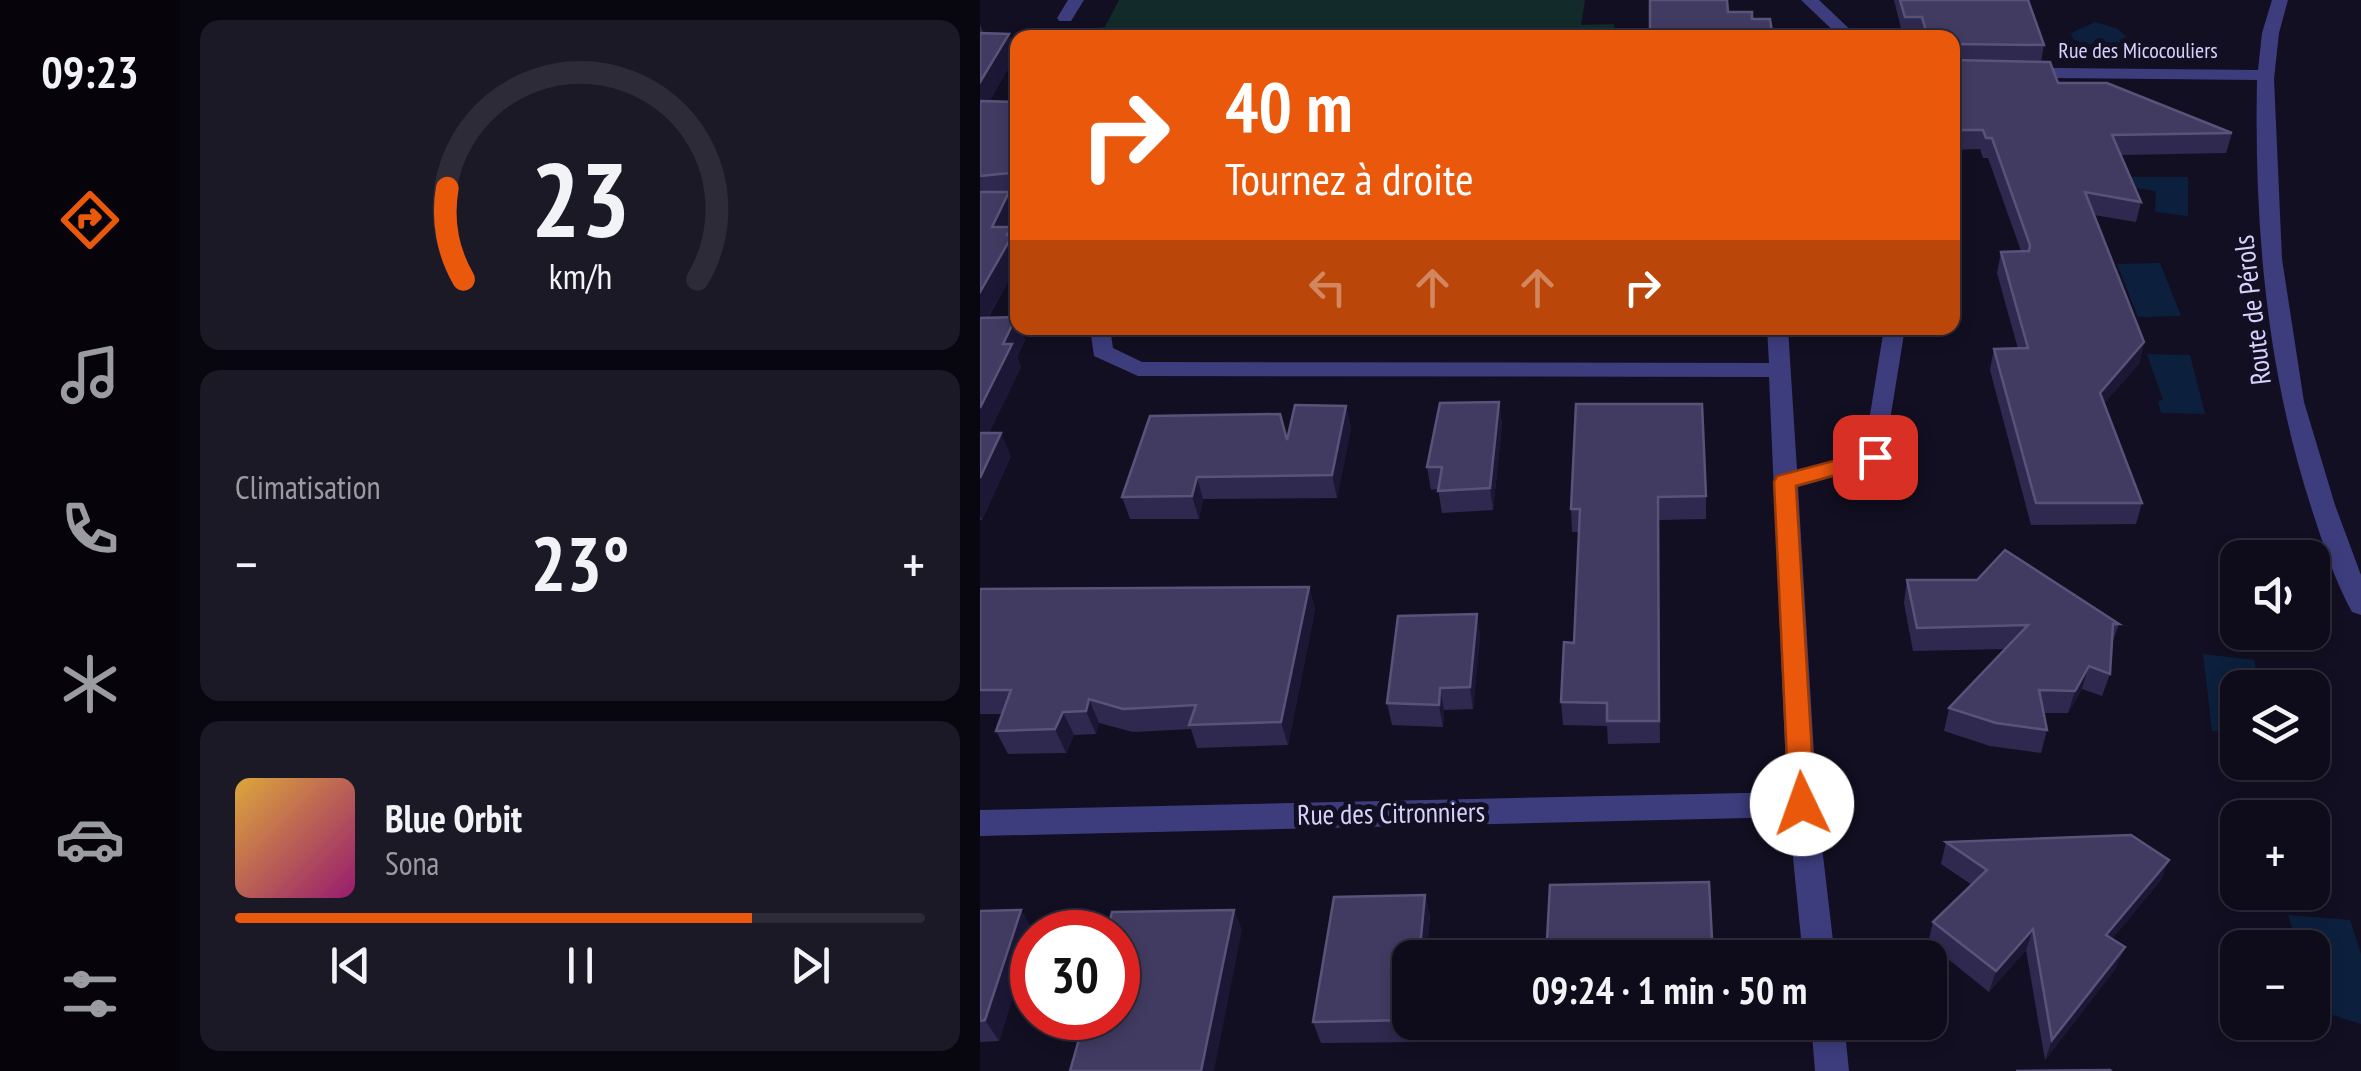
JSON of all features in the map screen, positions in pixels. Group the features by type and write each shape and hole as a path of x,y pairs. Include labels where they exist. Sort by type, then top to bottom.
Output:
{"street":[{"path":"1065,18 1076,0"},
{"path":"1810,0 1842,30"},
{"name":"Route de Pérols","path":"2280,0 2264,75 2267,184 2286,366 2338,553 2361,605"},
{"name":"Rue des Micocouliers","path":"1960,72 2264,75"},
{"path":"1101,335 1102,351 1138,369 1777,370"},
{"path":"1778,335 1802,804 1817,940"},
{"path":"1785,482 1875,457 1894,335"},
{"name":"Rue des Citronniers","path":"980,822 1802,804"},
{"path":"1829,1040 1832,1071"}],"green space":[{"path":"1119,0 1585,0 1581,25 1614,24 1615,30 1080,30 1105,27"}],"water":[{"path":"2095,22 2118,29 2131,42 2101,52 2073,39 2071,33"},
{"path":"2127,177 2188,177 2188,216 2155,212 2156,191 2128,187"},
{"path":"2160,263 2181,316 2138,317 2117,264"},
{"path":"2147,354 2190,355 2205,414 2161,413 2158,401 2163,400"},
{"path":"2203,654 2254,660 2256,670 2220,670 2220,732 2212,731"},
{"path":"2288,915 2350,920 2361,954 2361,1024 2330,1014 2330,930 2293,930"}],"building":[{"path":"1650,0 1727,0 1728,12 1752,12 1752,19 1770,19 1772,30 1650,30"},
{"path":"1900,0 2028,0 2044,45 1960,44 1960,30 1926,30 1922,17 1905,17"},
{"path":"980,33 1009,34 980,82"},
{"path":"1960,60 2050,62 2058,83 2107,83 2232,133 2112,135 2141,202 2085,192 2144,342 2100,393 2142,503 2036,503 1994,349 2028,348 2001,252 2029,251 2030,245 1992,138 1986,138 1983,130 1960,130"},
{"path":"980,101 1010,102 1010,173 980,176"},
{"path":"980,192 1009,192 992,227 1010,227 1010,240 980,292"},
{"path":"1010,317 1010,329 1003,344 1012,344 980,408 980,318"},
{"path":"1499,402 1490,488 1438,491 1442,467 1427,467 1440,403"},
{"path":"1576,404 1702,404 1706,496 1658,497 1659,721 1607,721 1607,703 1561,702 1564,642 1574,643 1580,509 1571,509"},
{"path":"1295,405 1346,406 1332,475 1197,477 1192,496 1122,497 1150,416 1280,414 1287,440"},
{"path":"980,433 1001,433 980,478"},
{"path":"2005,550 2119,624 2113,624 2110,674 2089,666 2075,691 2039,690 2047,730 1996,723 1949,708 2028,625 1917,628 1907,580 1977,580"},
{"path":"1309,587 1281,722 1189,725 1196,705 1123,709 1089,699 1086,711 1063,712 1055,729 996,731 1011,690 980,690 980,589"},
{"path":"1477,614 1470,687 1440,688 1439,705 1387,703 1398,616"},
{"path":"2131,835 2169,860 2106,935 2125,947 2052,1040 2033,929 1996,971 1933,922 1987,870 1946,842"},
{"path":"1709,882 1712,940 1547,940 1550,885"},
{"path":"1425,895 1421,940 1392,940 1392,1020 1313,1022 1334,897"},
{"path":"1010,910 1010,944 985,1020 980,1021 980,911"},
{"path":"1234,910 1201,1071 1070,1071 1079,1040 1140,1040 1140,912"}],"route":[{"path":"1802,804 1785,482 1875,457"}]}
